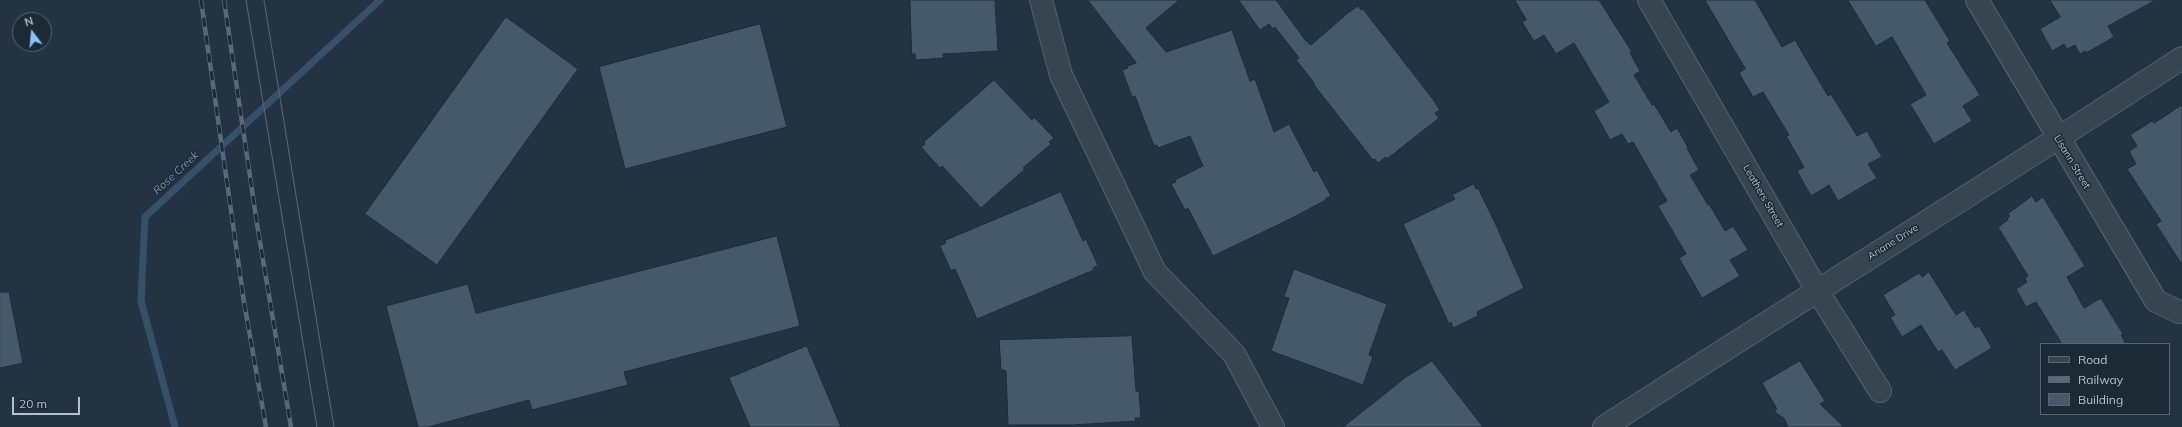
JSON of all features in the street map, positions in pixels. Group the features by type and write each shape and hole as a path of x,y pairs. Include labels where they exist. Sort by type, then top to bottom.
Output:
{"street":[{"path":"1041,0 1061,75 1155,272 1234,354 1273,427"},
{"name":"Leathers Street","path":"1649,0 1818,290 1880,391"},
{"name":"Lisann Street","path":"1977,0 2156,301 2179,312"},
{"name":"Ariane Drive","path":"1604,427 1818,290 2059,139 2182,58"}],"building":[{"path":"910,0 995,0 998,51 943,54 944,58 916,60 915,54 912,54"},
{"path":"1088,0 1179,0 1146,28 1166,52 1232,30 1250,81 1255,79 1274,132 1289,124 1314,172 1317,170 1331,196 1290,219 1213,256 1188,208 1185,210 1171,184 1176,182 1175,180 1203,166 1190,136 1158,148 1157,145 1154,146 1135,96 1132,97 1122,70 1128,68 1127,66 1136,63"},
{"path":"1239,0 1276,0 1306,41 1311,45 1358,6 1361,10 1363,9 1432,98 1440,110 1435,113 1439,118 1387,159 1386,157 1378,163 1375,159 1373,160 1314,85 1315,84 1296,60 1299,58 1275,27 1273,29 1269,24 1260,30"},
{"path":"1515,0 1599,0 1632,52 1630,53 1640,71 1634,75 1652,105 1654,104 1671,132 1677,128 1688,147 1687,148 1699,170 1690,175 1725,231 1733,226 1748,250 1730,260 1740,276 1702,298 1679,258 1686,254 1658,206 1667,201 1633,142 1628,144 1622,134 1610,140 1594,111 1609,102 1574,43 1556,54 1544,35 1534,41 1522,22 1526,20"},
{"path":"1705,0 1755,0 1782,47 1795,40 1828,96 1831,94 1857,136 1867,131 1882,157 1868,164 1877,178 1838,201 1829,185 1811,196 1797,171 1804,167 1786,136 1789,135 1763,92 1753,97 1739,73 1745,69"},
{"path":"1848,0 1925,0 1950,41 1947,43 1980,95 1963,106 1972,121 1934,144 1910,104 1926,95 1892,37 1876,46"},
{"path":"2050,0 2156,0 2108,26 2114,37 2086,53 2085,51 2080,54 2075,45 2067,49 2064,44 2052,51 2040,29 2060,17"},
{"path":"506,17 578,69 437,265 365,214"},
{"path":"760,24 787,127 625,169 599,67"},
{"path":"994,80 1032,120 1034,117 1054,138 1049,142 1051,144 1023,168 1025,169 981,208 942,166 940,168 921,147 925,144 924,142"},
{"path":"2182,105 2182,265 2156,224 2161,221 2127,169 2136,164 2129,151 2137,146 2130,135 2152,121 2154,123"},
{"path":"1474,184 1476,189 1478,188 1496,225 1524,288 1477,312 1478,316 1453,328 1451,322 1449,324 1403,224 1455,199 1452,195"},
{"path":"1061,192 1083,241 1086,239 1098,265 1093,268 1094,270 977,319 955,269 951,271 940,246 946,243 944,241"},
{"path":"2032,196 2036,202 2043,197 2085,266 2067,277 2084,308 2101,298 2123,334 2121,335 2125,343 2061,343 2036,302 2026,307 2016,289 2027,282 2025,278 2028,276 1998,227 2008,220 2007,218 2010,216 2008,214"},
{"path":"777,236 800,326 624,372 628,385 532,410 529,400 428,427 418,427 386,306 468,284 476,313"},
{"path":"1294,269 1387,304 1369,355 1373,357 1363,385 1271,351 1289,298 1284,297"},
{"path":"1929,272 1956,315 1964,310 1975,328 1979,326 1992,348 1955,370 1942,350 1938,352 1921,325 1902,337 1890,317 1895,315 1883,295 1919,273 1922,277"},
{"path":"0,292 9,292 23,363 0,368"},
{"path":"1132,336 1136,391 1139,391 1141,418 1135,418 1136,421 1073,425 1008,425 1006,371 1001,369 999,340"},
{"path":"807,346 841,427 750,427 729,378"},
{"path":"1432,361 1483,427 1343,427 1406,377"},
{"path":"1800,361 1825,401 1820,404 1844,427 1788,427 1784,418 1774,412 1777,409 1762,383"}],"waterway":[{"name":"Rose Creek","path":"175,427 141,301 145,217 380,0"}],"tram line":[{"path":"246,0 317,427"},
{"path":"264,0 334,427"}],"railway":[{"path":"201,0 244,302 266,427"},
{"path":"224,0 257,224 291,427"}]}
